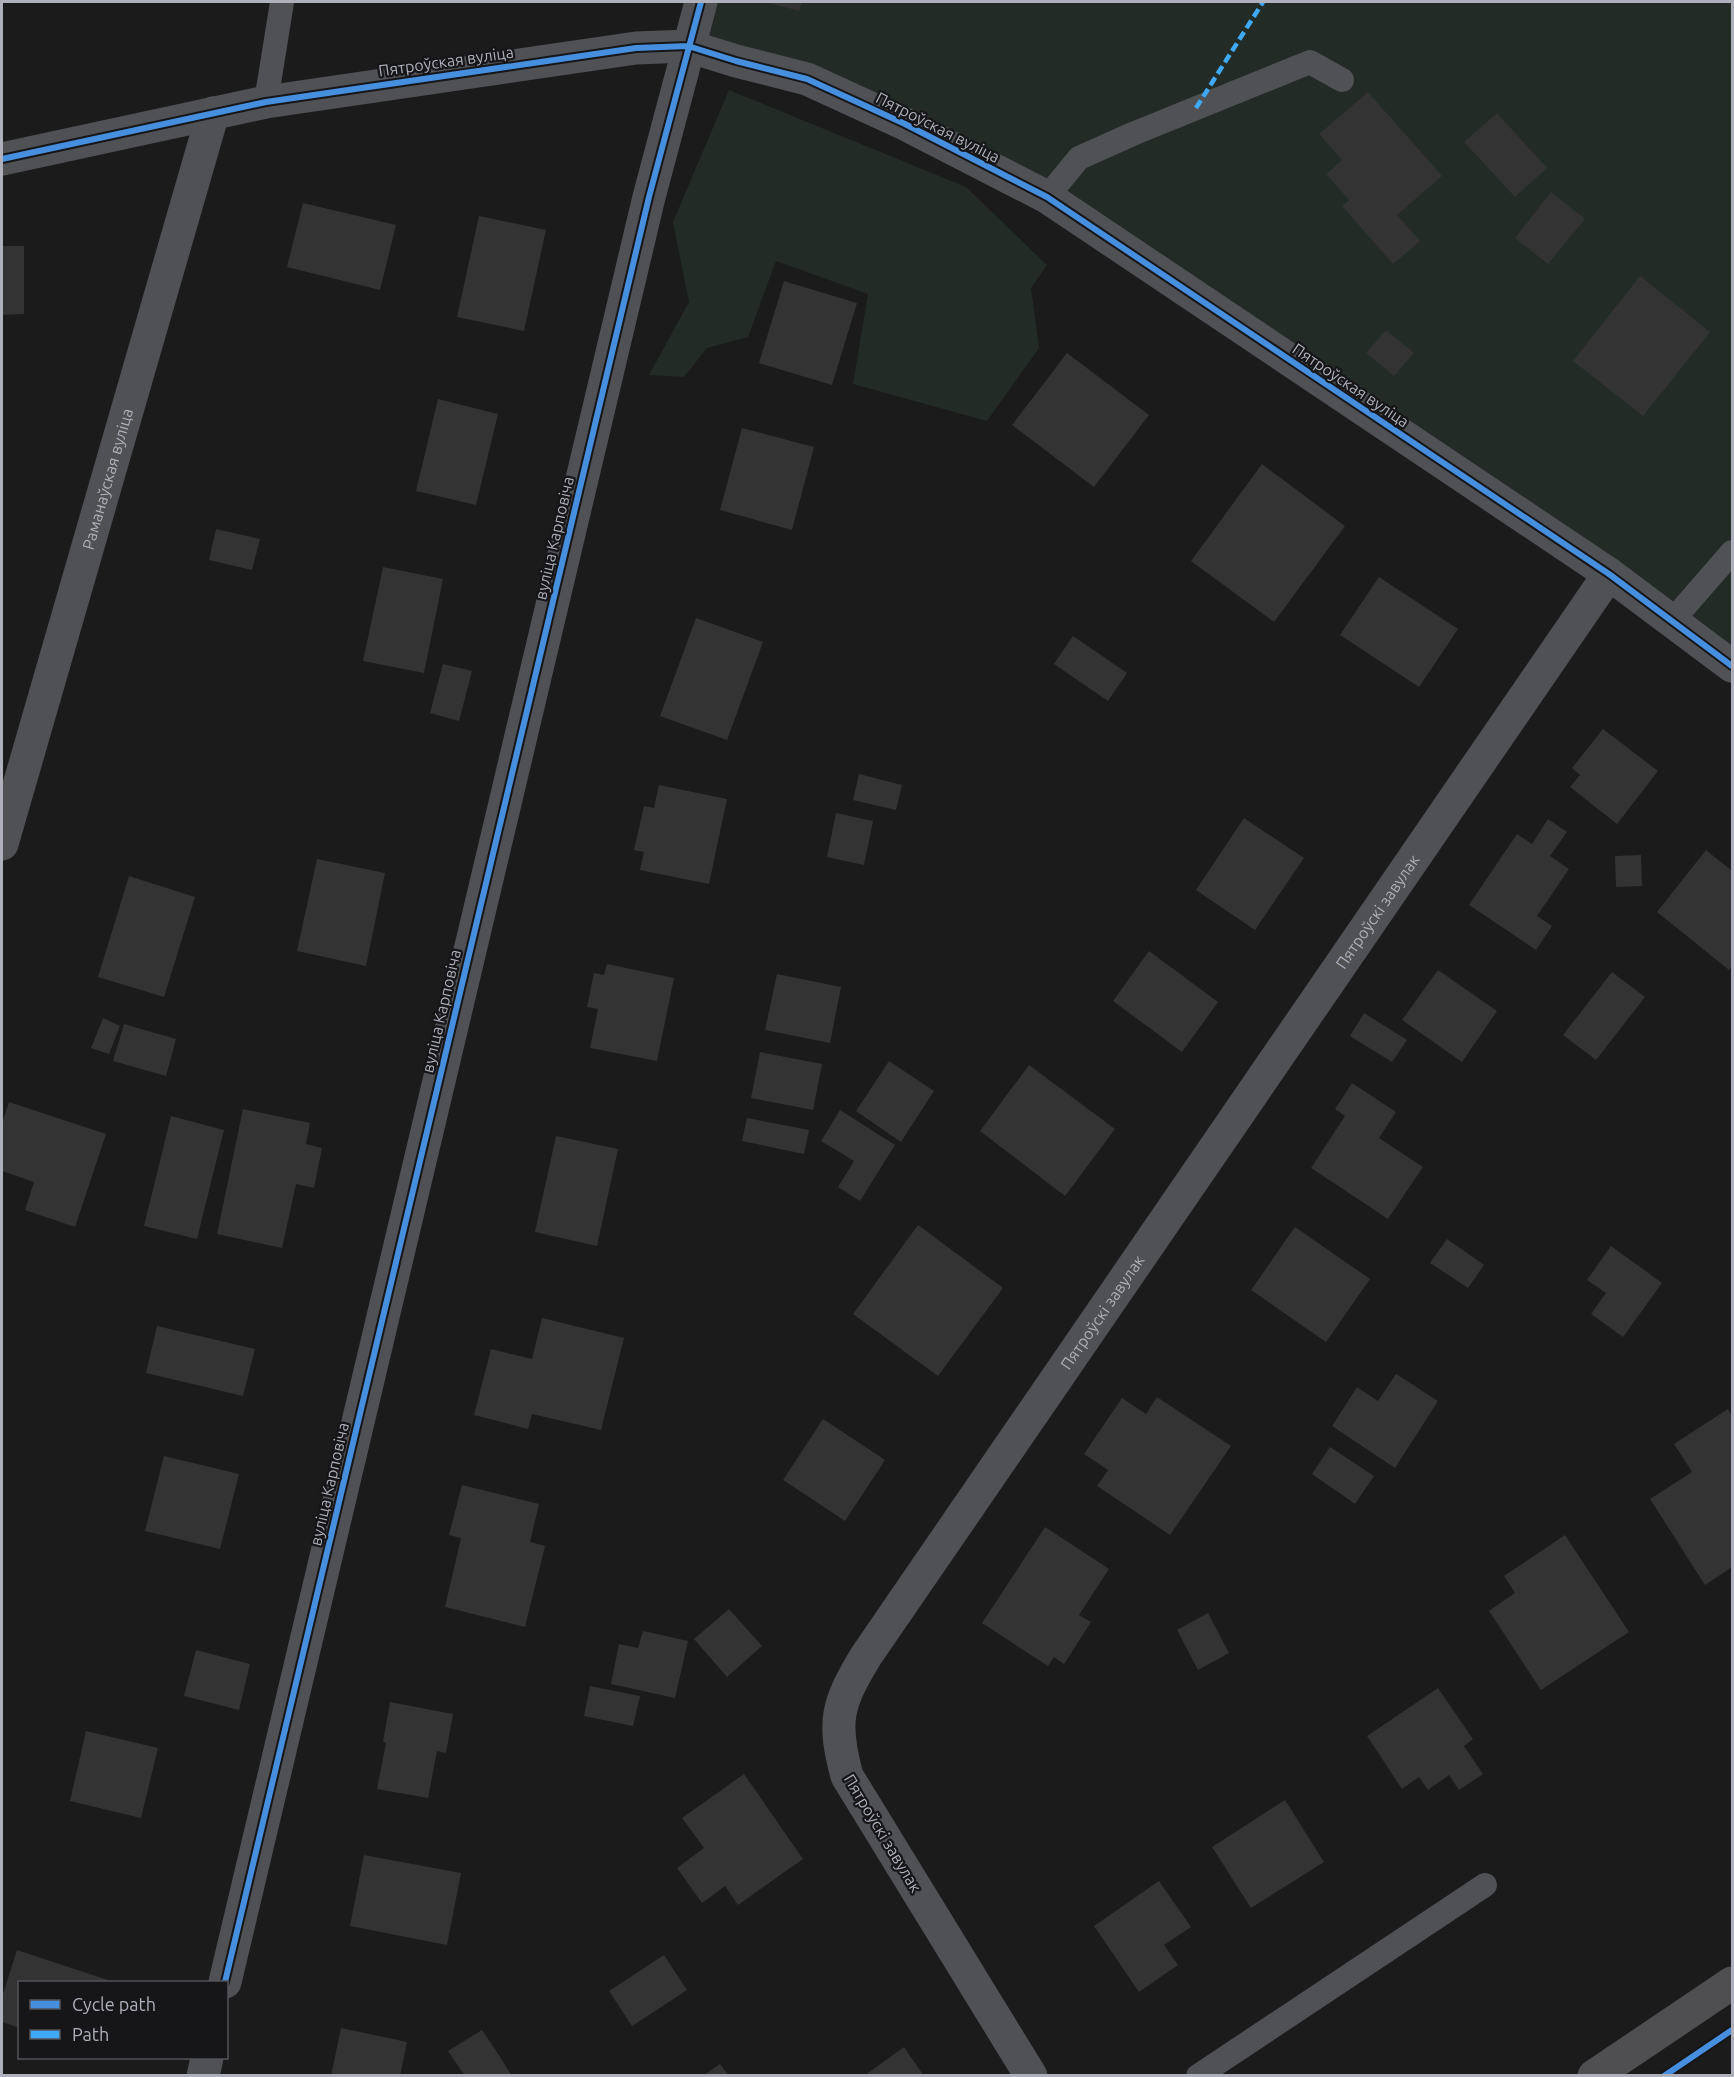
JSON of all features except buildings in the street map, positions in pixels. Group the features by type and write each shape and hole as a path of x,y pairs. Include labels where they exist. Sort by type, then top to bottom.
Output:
{"main road":[{"path":"1594,2076 1732,1983"}],"street":[{"name":"вуліца Карповіча","path":"225,1981 646,209 701,2"},
{"name":"Пятроўская вуліца","path":"2,159 266,102 636,48 688,46 807,79 905,124 1047,197 1609,574 1732,666"},
{"name":"Раманаўская вуліца","path":"2,844 213,113"},
{"name":"Пятроўскі завулак","path":"1030,2076 847,1776 839,1745 839,1716 849,1685 866,1656 1609,574"},
{"path":"203,2076 207,2059"}],"lane":[{"path":"266,102 282,2"},
{"path":"1047,197 1078,158 1310,62 1342,80"},
{"path":"1672,621 1732,552"},
{"path":"1198,2076 1485,1885"}],"shaded area":[{"path":"701,2 1732,2 1732,666 1047,197 688,47"},
{"path":"729,90 966,187 1047,265 1031,288 1039,348 987,421 853,384 868,294 776,261 748,337 707,348 684,377 649,375 689,302 673,222"}],"marked path":[{"path":"1196,108 1263,2"}],"cycle path":[{"path":"225,1981 649,197 701,2"},
{"path":"2,159 266,102 636,48 688,46 807,79 905,124 1047,197 1609,574 1732,666"},
{"path":"1664,2076 1732,2030"}]}
